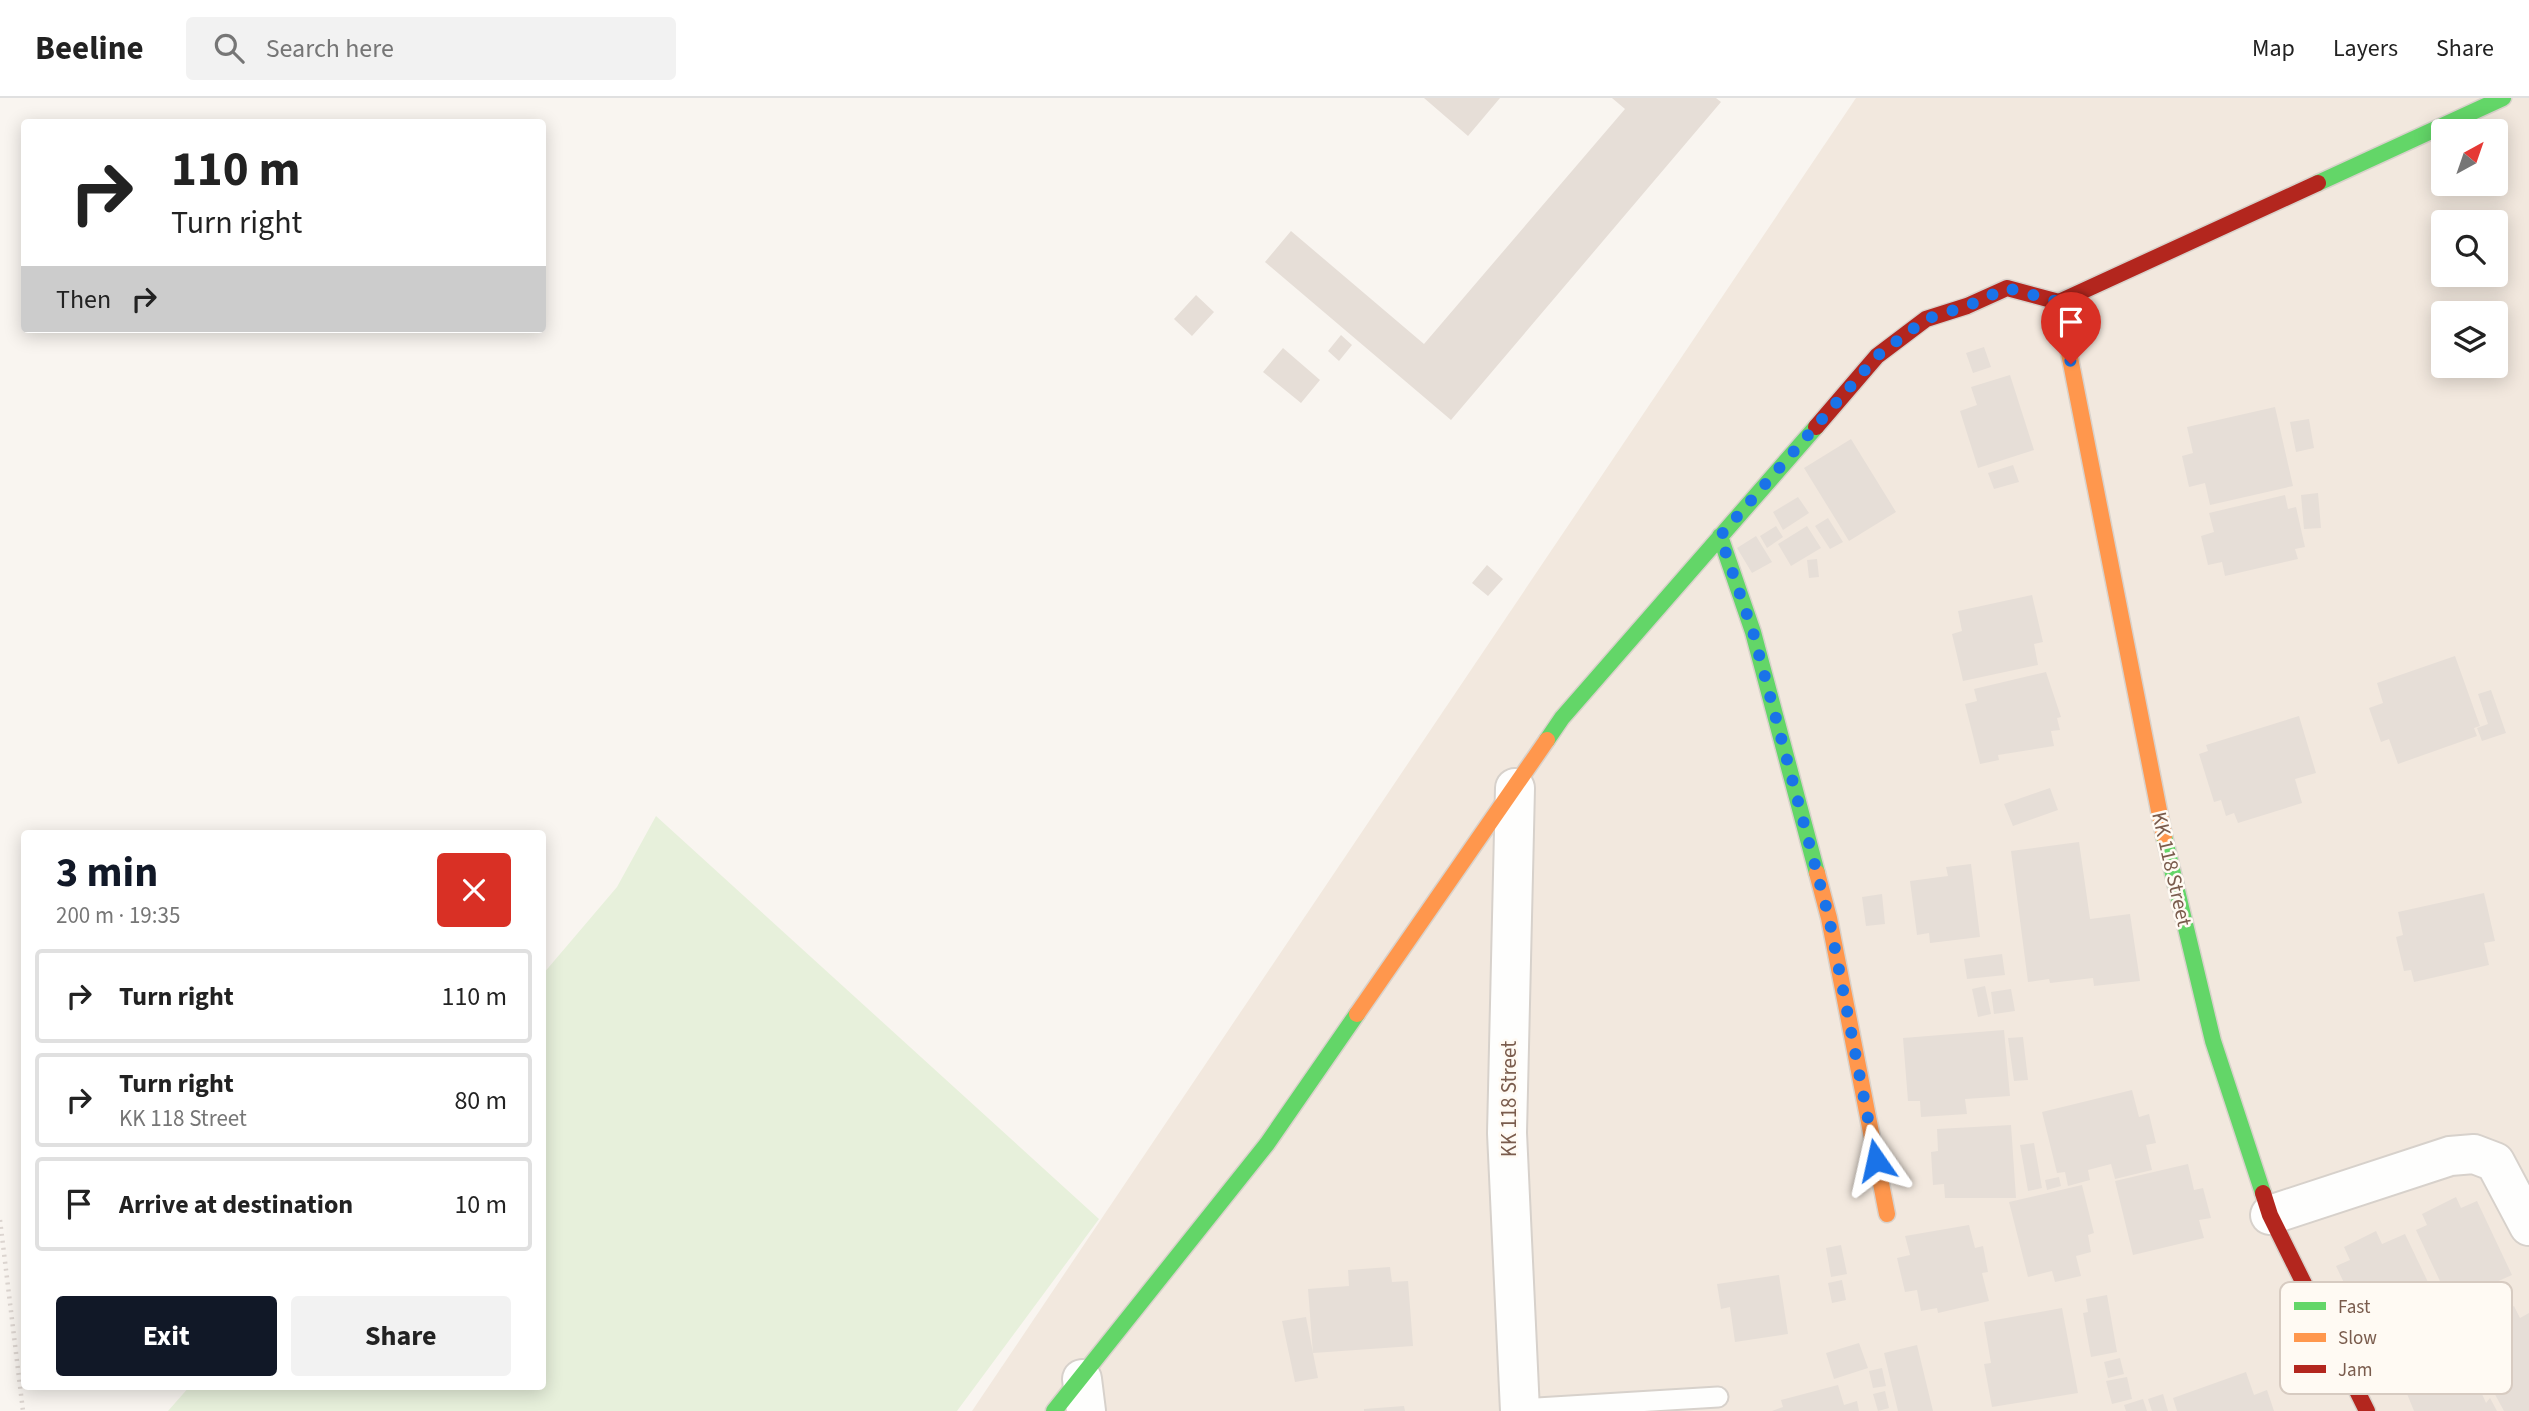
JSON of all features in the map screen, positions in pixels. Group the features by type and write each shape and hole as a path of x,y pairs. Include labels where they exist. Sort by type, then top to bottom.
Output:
{"street":[{"path":"1054,1411 1084,1395 1267,1143 1562,718 1877,356 1926,319 1967,306 2007,288 2059,302 2502,98"},
{"name":"KK 118 Street","path":"2059,302 2169,859 2213,1041 2270,1215 2303,1282"},
{"path":"1720,536 1753,632 1829,918 1886,1214"},
{"name":"KK 118 Street","path":"1514,788 1507,1133 1520,1410"},
{"path":"2270,1215 2450,1156 2474,1154 2494,1162 2529,1226"},
{"name":"KK 118 Street","path":"2359,1394 2367,1411"}],"lane":[{"path":"1520,1410 1718,1396"}],"path":[{"path":"0,1220 23,1411"}],"shaded area":[{"path":"1856,98 2529,98 2529,1411 972,1411"}],"green space":[{"path":"656,816 1099,1219 957,1411 168,1411 186,1390 546,1390 546,970 617,887"}],"building":[{"path":"1424,98 1500,98 1468,136"},
{"path":"1612,98 1716,98 1721,102 1451,420 1265,262 1291,231 1424,344 1625,109"},
{"path":"1196,295 1214,312 1192,336 1174,319"},
{"path":"1341,335 1352,345 1339,361 1328,351"},
{"path":"1984,347 1991,367 1973,373 1966,353"},
{"path":"1283,348 1320,380 1301,403 1263,372"},
{"path":"2010,375 2034,450 1978,468 1960,411 1977,405 1971,387"},
{"path":"2275,407 2293,486 2210,505 2205,483 2189,487 2182,456 2193,453 2187,427"},
{"path":"2309,419 2314,448 2296,452 2290,422"},
{"path":"1851,439 1896,512 1849,541 1804,468"},
{"path":"2013,465 2019,482 1994,489 1988,473"},
{"path":"2318,493 2321,528 2304,529 2301,495"},
{"path":"2285,495 2288,509 2296,507 2305,547 2295,549 2298,559 2225,576 2222,562 2208,565 2201,536 2214,532 2209,513"},
{"path":"1798,497 1809,513 1783,530 1773,512"},
{"path":"1828,518 1843,542 1830,549 1815,526"},
{"path":"1776,526 1783,537 1767,548 1760,536"},
{"path":"1807,526 1821,548 1791,566 1778,544"},
{"path":"1756,536 1772,562 1752,573 1737,548"},
{"path":"1817,559 1819,577 1809,578 1807,560"},
{"path":"1487,565 1503,579 1488,596 1472,583"},
{"path":"2032,595 2043,642 2034,644 2038,665 1963,681 1952,634 1962,631 1958,611"},
{"path":"2455,656 2480,726 2474,728 2477,736 2398,764 2389,739 2381,742 2369,708 2383,703 2377,683"},
{"path":"2046,672 2061,717 2057,718 2060,730 2051,731 2054,746 1998,755 1999,760 1980,764 1965,704 1977,701 1974,689"},
{"path":"2491,690 2506,733 2482,741 2477,728 2488,724 2478,694"},
{"path":"2299,716 2316,773 2295,779 2302,803 2238,823 2234,813 2226,816 2221,800 2214,802 2199,754 2208,751 2206,745"},
{"path":"2050,788 2058,810 2013,826 2004,804"},
{"path":"2079,842 2090,919 2130,914 2140,981 2094,986 2093,978 2050,983 2049,979 2028,982 2011,851"},
{"path":"1971,864 1980,937 1930,943 1929,933 1917,935 1910,881 1948,876 1946,867"},
{"path":"2484,893 2495,941 2484,943 2489,965 2414,982 2411,970 2404,971 2396,937 2403,935 2398,912"},
{"path":"1882,894 1885,924 1866,926 1862,897"},
{"path":"2002,954 2005,975 1967,979 1964,959"},
{"path":"1985,986 1991,1014 1978,1017 1972,989"},
{"path":"2011,989 2015,1011 1994,1014 1991,992"},
{"path":"2004,1030 2010,1096 1965,1099 1967,1114 1921,1117 1920,1101 1908,1101 1903,1038"},
{"path":"2023,1037 2028,1080 2014,1081 2008,1038"},
{"path":"2132,1090 2139,1117 2149,1114 2156,1143 2146,1145 2152,1170 2115,1179 2111,1164 2088,1170 2090,1180 2068,1186 2065,1172 2057,1173 2042,1112"},
{"path":"2011,1125 2016,1198 1945,1198 1944,1184 1933,1185 1931,1152 1938,1151 1937,1129"},
{"path":"2034,1143 2042,1188 2028,1191 2020,1145"},
{"path":"2188,1164 2194,1190 2203,1188 2211,1218 2199,1220 2204,1238 2133,1255 2115,1181"},
{"path":"2059,1177 2061,1186 2047,1190 2045,1180"},
{"path":"2082,1185 2094,1233 2088,1235 2091,1252 2076,1256 2081,1276 2055,1282 2052,1271 2028,1277 2009,1202"},
{"path":"2456,1197 2461,1208 2477,1201 2512,1275 2496,1282 2440,1282 2416,1230 2427,1225 2422,1214"},
{"path":"1969,1225 1975,1248 1983,1246 1988,1272 1982,1273 1989,1301 1938,1313 1937,1308 1921,1311 1917,1290 1905,1292 1897,1258 1910,1255 1905,1236"},
{"path":"2376,1231 2382,1244 2405,1234 2428,1282 2344,1282 2336,1266 2350,1260 2344,1247"},
{"path":"1841,1245 1847,1274 1831,1277 1826,1248"},
{"path":"1390,1267 1392,1282 1408,1281 1413,1346 1313,1353 1308,1289 1349,1286 1348,1270"},
{"path":"1779,1275 1788,1334 1735,1342 1730,1307 1721,1309 1717,1284"},
{"path":"1842,1280 1846,1300 1832,1303 1828,1283"},
{"path":"2107,1295 2117,1352 2091,1357 2083,1313 2088,1312 2086,1299"},
{"path":"2514,1306 2520,1318 2529,1313 2529,1411 2504,1411 2495,1394 2512,1394"},
{"path":"2062,1308 2078,1393 1992,1407 1984,1364 1991,1363 1984,1322"},
{"path":"1306,1317 1318,1378 1295,1382 1282,1321"},
{"path":"1859,1343 1868,1368 1834,1379 1826,1353"},
{"path":"1917,1345 1933,1411 1898,1411 1884,1353"},
{"path":"2120,1358 2124,1374 2108,1378 2104,1362"},
{"path":"1882,1368 1886,1386 1873,1388 1869,1371"},
{"path":"2246,1372 2254,1395 2267,1390 2274,1411 2177,1411 2173,1398"},
{"path":"2127,1377 2132,1399 2112,1404 2106,1381"},
{"path":"1838,1385 1844,1405 1857,1401 1859,1411 1772,1411 1783,1407 1781,1400"},
{"path":"1885,1391 1889,1408 1878,1411 1873,1394"},
{"path":"2163,1394 2168,1411 2152,1411 2148,1399"},
{"path":"2407,1394 2482,1394 2486,1403 2490,1398 2497,1411 2414,1411"},
{"path":"2143,1399 2147,1411 2126,1411 2124,1405"},
{"path":"1404,1406 1405,1411 1364,1411 1364,1409"}],"traffic: fast":[{"path":"2318,183 2503,98"},
{"path":"1547,740 1562,718 1816,427"},
{"path":"1720,536 1753,632 1817,873"},
{"path":"2164,836 2213,1041 2263,1193"},
{"path":"1054,1411 1267,1144 1357,1014"}],"traffic: slow":[{"path":"2059,302 2164,836"},
{"path":"1357,1014 1547,740"},
{"path":"1817,873 1829,918 1887,1214"}],"traffic: jam":[{"path":"1816,427 1877,356 1926,319 1967,306 2007,288 2059,302 2318,183"},
{"path":"2263,1193 2270,1215 2303,1282"},
{"path":"2359,1394 2367,1411"}],"route":[{"path":"1876,1160 1829,918 1753,632 1720,536 1877,356 1926,319 1967,306 2007,288 2059,302 2071,364"}]}
